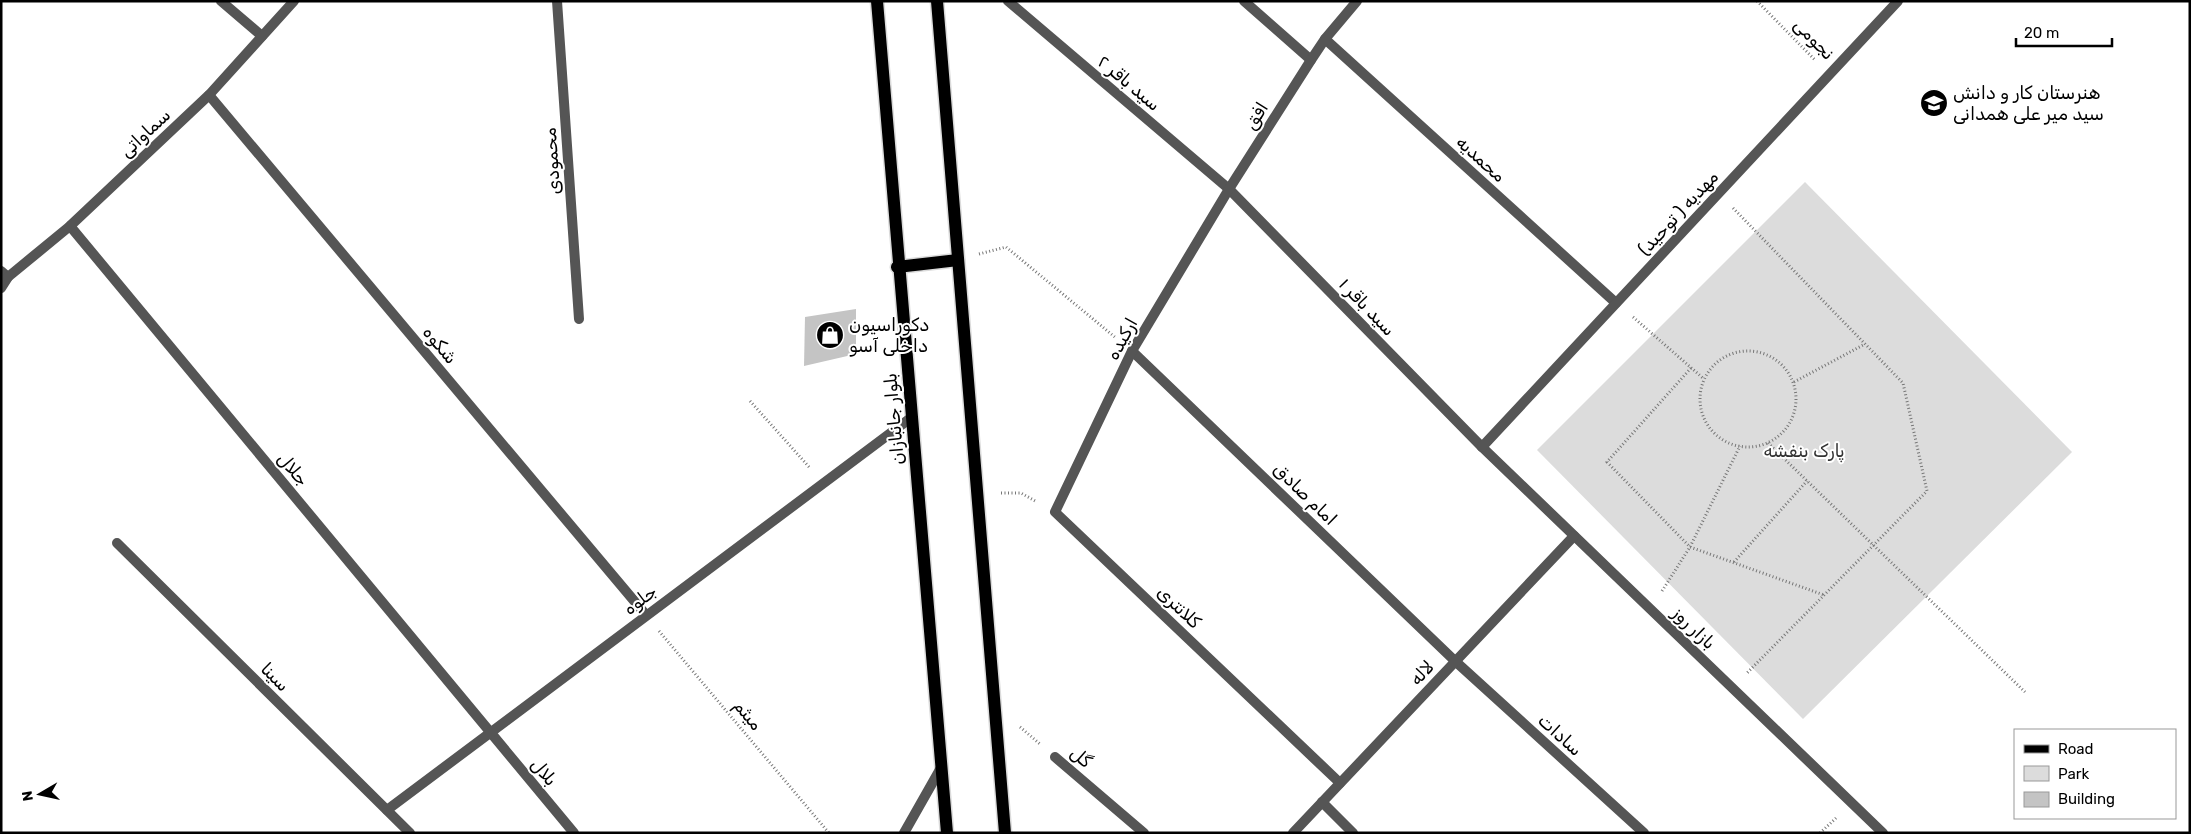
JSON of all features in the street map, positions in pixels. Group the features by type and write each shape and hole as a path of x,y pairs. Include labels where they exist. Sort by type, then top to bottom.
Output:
{"main road":[{"name":"بلوار جانبازان","path":"877,1 897,267 912,417 947,833"},
{"path":"937,1 1005,833"},
{"path":"897,267 958,260"}],"street":[{"path":"220,1 262,36"},
{"name":"سماواتی","path":"1,288 5,274 70,226 209,95 294,1"},
{"name":"محمودی","path":"558,1 579,319"},
{"name":"سید باقر ۲","path":"1008,1 1229,189"},
{"path":"1244,1 1311,60"},
{"name":"افق","path":"1229,189 1325,39 1357,1"},
{"name":"مهدیه ( توحید)","path":"1482,447 1898,1"},
{"name":"محمدیه","path":"1325,39 1616,303"},
{"name":"شکوه","path":"209,95 646,615"},
{"name":"ارکیده","path":"1055,512 1132,351 1229,189"},
{"name":"سید باقر ۱","path":"1229,189 1482,447"},
{"name":"جلال","path":"70,226 490,732"},
{"name":"امام صادق","path":"1132,351 1455,661"},
{"name":"جلوه","path":"387,810 912,417"},
{"name":"بازار روز","path":"1482,447 1883,833"},
{"name":"کلانتری","path":"1055,512 1340,783"},
{"name":"لاله","path":"1293,833 1574,536"},
{"name":"سینا","path":"117,544 410,833"},
{"name":"سادات","path":"1455,661 1644,833"},
{"name":"بلال","path":"490,732 574,833"},
{"name":"گل","path":"1056,757 1144,833"},
{"path":"904,833 942,766"},
{"path":"1322,802 1353,833"}],"path":[{"name":"نجومی","path":"1758,1 1829,75"},
{"path":"1718,194 1903,383 1928,491 1732,688"},
{"path":"958,260 1006,247 1132,351"},
{"path":"1616,303 1704,379"},
{"path":"1794,382 1865,344"},
{"path":"1750,350 1778,359 1794,382 1796,406 1787,428 1768,443 1754,447 1740,446 1720,438 1706,421 1700,400 1704,379 1722,357 1750,350"},
{"path":"1691,368 1607,462 1690,546 1824,595"},
{"path":"750,401 823,483"},
{"path":"1768,443 2025,692"},
{"path":"1650,609 1690,546 1740,446"},
{"path":"1734,562 1807,482"},
{"path":"977,493 1021,493 1055,512"},
{"name":"میثم","path":"646,615 829,833"},
{"name":"گل","path":"995,707 1056,757"}],"green space":[{"name":"پارک بنفشه","path":"1805,182 2072,452 1803,719 1537,450"}],"building":[{"name":"دکوراسیون داخلی آسو","path":"856,309 856,354 804,366 805,317"}],"place":[{"name":"هنرستان کار و دانش سید میر علی همدانی","path":"1934,103"},
{"name":"دکوراسیون داخلی آسو","path":"830,335"}]}
